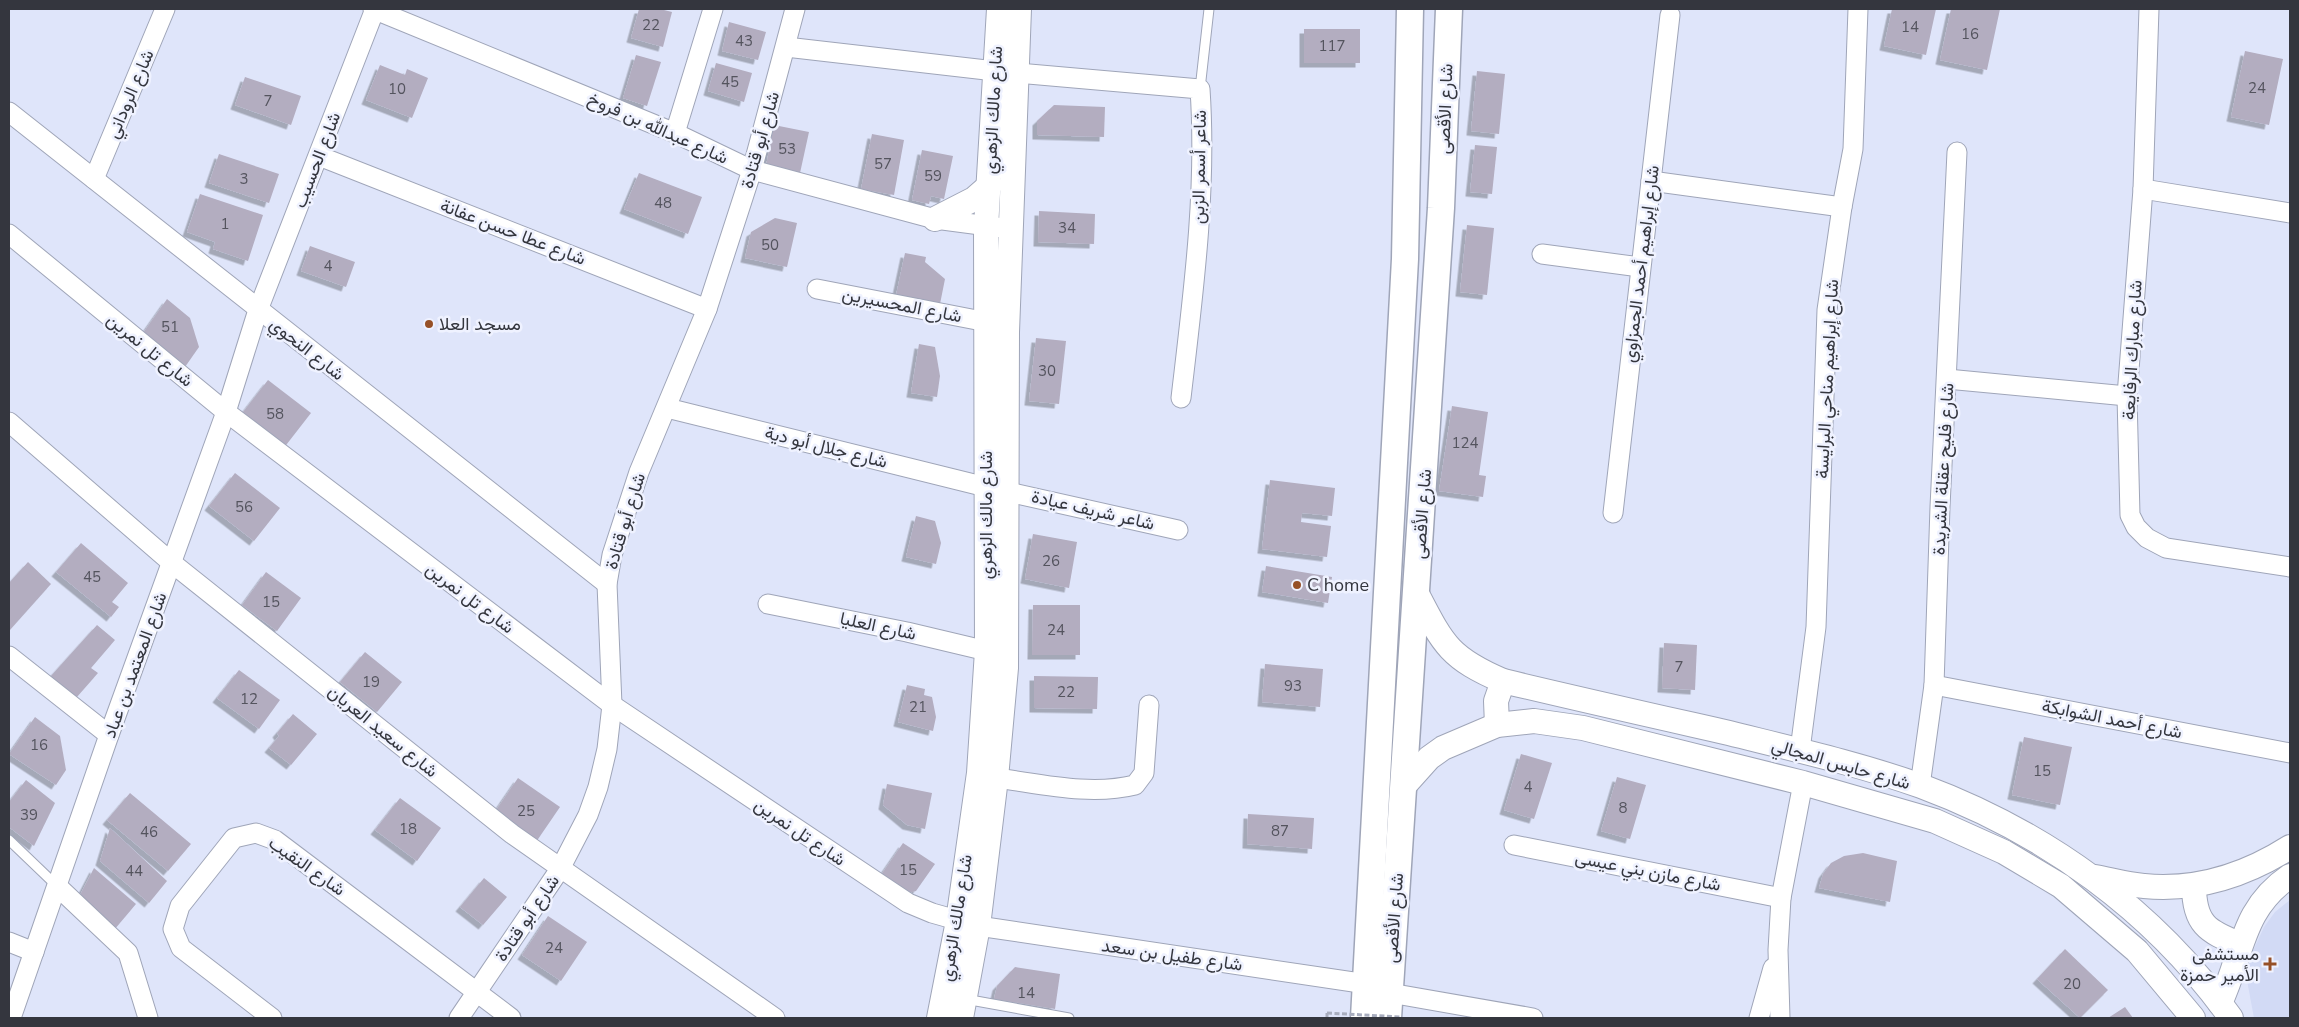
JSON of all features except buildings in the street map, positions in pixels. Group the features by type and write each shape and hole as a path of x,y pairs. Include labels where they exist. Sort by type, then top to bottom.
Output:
{"main road":[{"name":"شارع الأقصى","path":"1394,1018 1378,989 1405,259 1410,9"},
{"name":"شارع الأقصى","path":"1364,1018 1378,989 1402,787 1417,594 1440,208 1449,9"}],"street":[{"name":"شارع الروداني","path":"94,179 165,9"},
{"name":"شارع عبدالله بن فروخ","path":"374,9 675,133 752,170 935,219 1011,229"},
{"name":"شارع الحسيب","path":"258,310 319,156 374,9"},
{"path":"675,133 713,9"},
{"name":"شارع أبو قتادة","path":"458,1018 560,869 588,815 598,787 607,749 612,705 607,584 612,555 639,472 707,309 752,170 795,9"},
{"name":"شارع مالك الزهري","path":"963,1009 1007,332 1011,229 1006,72 999,9"},
{"name":"شارع مالك الزهري","path":"939,1018 968,924 996,778 1006,668 987,322 986,227 1006,72 1019,9"},
{"name":"شارع إبراهيم مناحي البرايسة","path":"1800,750 1816,626 1827,310 1842,207 1853,149 1858,9"},
{"name":"شارع مبارك الرفايعة","path":"2149,9 2143,189 2127,396 2130,515 2136,527 2147,538 2166,548 2290,567"},
{"name":"شارع إبراهيم أحمد الجمزاوي","path":"1613,514 1670,15"},
{"name":"شاعر أسمر الزبن","path":"786,47 1006,72 1200,89 1202,131 1197,257 1181,398"},
{"name":"شارع النحوي","path":"9,112 607,584"},
{"name":"شارع فليح عقلة الشريدة","path":"1920,786 1934,685 1957,152"},
{"name":"شارع عطا حسن عفانة","path":"319,156 707,309"},
{"path":"1651,181 1842,207"},
{"path":"935,219 974,199 990,185"},
{"path":"2143,189 2290,213"},
{"name":"شارع تل نمرين","path":"9,234 226,412 612,705 908,903 968,924"},
{"path":"1542,254 1640,267"},
{"name":"شارع المحسيرين","path":"817,289 987,322"},
{"name":"شارع المعتمد بن عباد","path":"11,1018 109,735 226,412 258,310"},
{"path":"1947,379 2127,396"},
{"name":"شارع جلال أبو دية","path":"667,408 997,489"},
{"name":"شارع سعيد العريان","path":"9,422 172,563 512,834 774,1018"},
{"name":"شاعر شريف عيادة","path":"997,489 1178,530"},
{"name":"شارع حابس المجالي","path":"1417,594 1439,635 1450,650 1465,664 1503,681 1800,750 1920,786 1974,808 2033,838 2093,876 2157,931 2202,979 2226,1011"},
{"name":"شارع العليا","path":"768,604 907,632 986,652"},
{"path":"9,656 109,735"},
{"path":"1498,725 1496,701 1503,681"},
{"name":"شارع أحمد الشوابكة","path":"1934,685 2290,753"},
{"path":"996,778 1097,791 1116,790 1135,785 1144,773 1149,705"},
{"name":"شارع حابس المجالي","path":"1402,787 1429,758 1443,748 1498,725 1534,721 1583,728 1803,783 1935,821 2012,856 2061,886 2137,951 2192,1018"},
{"path":"1780,1018 1778,950 1781,898 1803,783"},
{"name":"شارع النقيب","path":"272,1018 181,948 173,929 180,906 234,838 256,833 275,840 511,1018"},
{"name":"شارع مازن بني عيسى","path":"1514,845 1781,898"},
{"path":"2093,876 2144,886 2194,886 2214,882 2263,864 2290,848"},
{"path":"2226,1011 2240,944 2257,907 2277,885 2290,876"},
{"path":"57,886 128,953 148,1018"},
{"path":"2194,886 2197,912 2202,924 2211,932 2240,944"},
{"name":"شارع طفيل بن سعد","path":"968,924 1378,989 1533,1018"},
{"path":"9,942 34,952"},
{"path":"1759,1018 1778,950"}],"lane":[{"path":"1200,89 1209,9"},
{"path":"9,840 57,886"},
{"path":"963,1009 1069,1018"}],"path":[{"path":"1327,1018 1327,1013 1394,1018"}],"shaded area":[{"name":"مستشفى الأمير حمزة","path":"2290,900 2290,1018 2254,1018 2246,975 2252,953 2264,927 2275,912"}],"place":[{"name":"مسجد العلا","path":"429,324"},
{"name":"C home","path":"1297,585"},
{"name":"مستشفى الأمير حمزة","path":"2270,964"}]}
